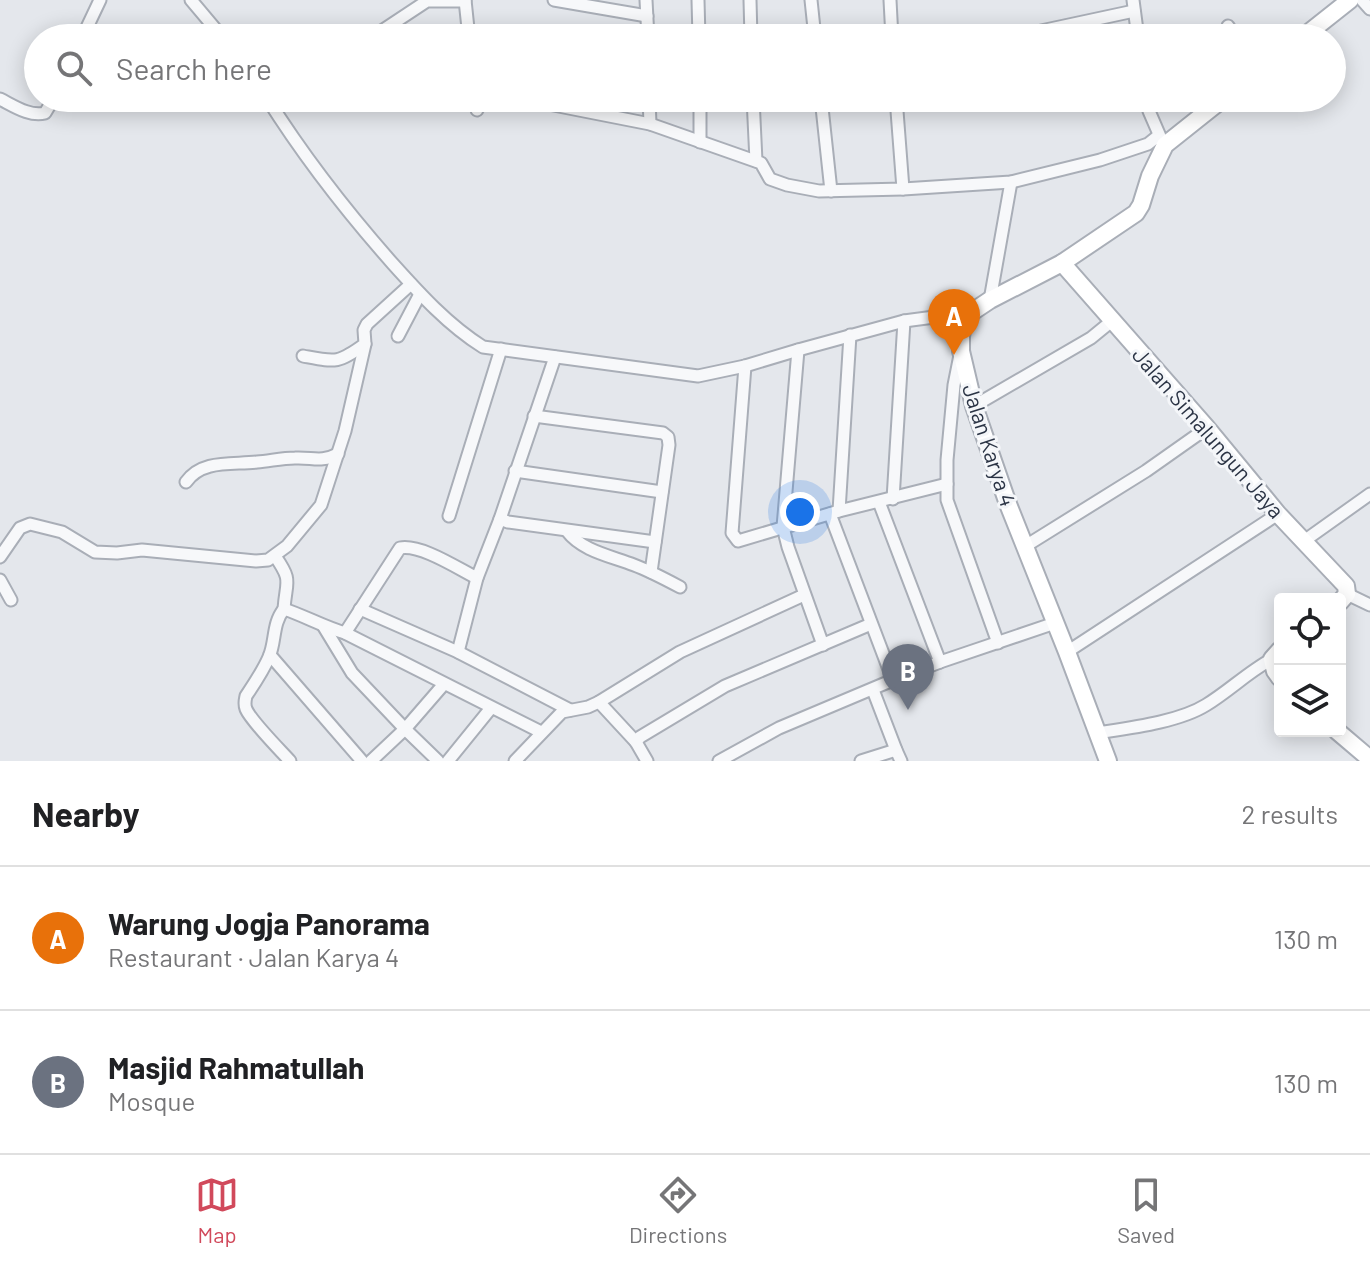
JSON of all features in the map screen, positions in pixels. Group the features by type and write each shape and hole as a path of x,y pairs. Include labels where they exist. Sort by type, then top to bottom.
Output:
{"main road":[{"path":"1320,24 1350,0"},
{"path":"972,312 1062,263 1136,213 1162,140 1203,112"},
{"name":"Jalan Simalungun Jaya","path":"1062,263 1278,514 1346,586 1345,593"},
{"name":"Jalan Karya 4","path":"972,312 962,330 961,351 974,406 1024,547 1108,761"},
{"path":"1344,737 1370,759"}],"street":[{"path":"89,24 100,0"},
{"path":"191,0 211,24"},
{"path":"554,0 647,16"},
{"path":"646,0 647,24"},
{"path":"698,0 699,24"},
{"path":"750,0 751,24"},
{"path":"811,0 814,24"},
{"path":"890,0 891,24"},
{"path":"1362,0 1370,9"},
{"path":"392,24 427,1 465,1 470,24"},
{"path":"1066,24 1134,5"},
{"path":"0,99 24,111"},
{"path":"276,112 320,174 411,284 466,336 483,347 698,376 745,366 904,321 972,312"},
{"path":"589,112 650,124 761,163 770,179 819,191 1011,182 1100,160 1162,140 1149,112"},
{"path":"650,112 650,124"},
{"path":"700,112 700,142"},
{"path":"754,112 756,161"},
{"path":"823,112 831,191"},
{"path":"897,112 903,189"},
{"path":"990,300 1011,182"},
{"path":"0,557 20,528 30,524 62,532 95,552 142,550 256,561 275,556 317,512 324,497 338,454 365,344 367,324 411,284"},
{"path":"398,336 420,294"},
{"path":"974,406 1091,338 1113,320"},
{"path":"893,499 904,321"},
{"path":"850,335 834,512 893,680"},
{"path":"303,356 334,361 350,355 365,344"},
{"path":"449,516 501,349"},
{"path":"798,350 783,527 823,645"},
{"path":"961,351 954,385 947,500 998,643"},
{"path":"458,652 477,578 555,357"},
{"path":"745,366 732,533 738,541 834,512 947,484"},
{"path":"534,416 663,433 668,437 651,572"},
{"path":"1024,547 1146,471 1207,428"},
{"path":"186,482 192,473 214,465 294,458 328,459 338,454"},
{"path":"515,471 662,492"},
{"path":"1304,541 1370,494"},
{"path":"879,502 940,662"},
{"path":"1067,652 1278,514"},
{"path":"500,519 655,542"},
{"path":"567,531 574,540 592,550 651,572 680,587"},
{"path":"345,633 400,548 408,546 419,549 477,578"},
{"path":"275,556 287,573 284,609 278,616 270,655 246,696 245,709 290,761"},
{"path":"0,580 11,600"},
{"path":"515,761 562,712 599,702 680,652 804,595"},
{"path":"1346,599 1370,605"},
{"path":"284,609 345,633 541,732"},
{"path":"360,609 458,652 570,710"},
{"path":"719,761 779,728 893,680 1055,623"},
{"path":"636,742 725,686 871,624"},
{"path":"324,627 352,673 438,761"},
{"path":"270,655 362,761"},
{"path":"1097,733 1154,723 1203,707 1274,655"},
{"path":"371,761 405,729 444,684"},
{"path":"861,761 898,755 873,690"},
{"path":"599,702 636,742 647,761"},
{"path":"448,761 491,708"}],"place":[{"name":"Warung Jogja Panorama","path":"954,355"},
{"name":"Masjid Rahmatullah","path":"908,710"}]}
